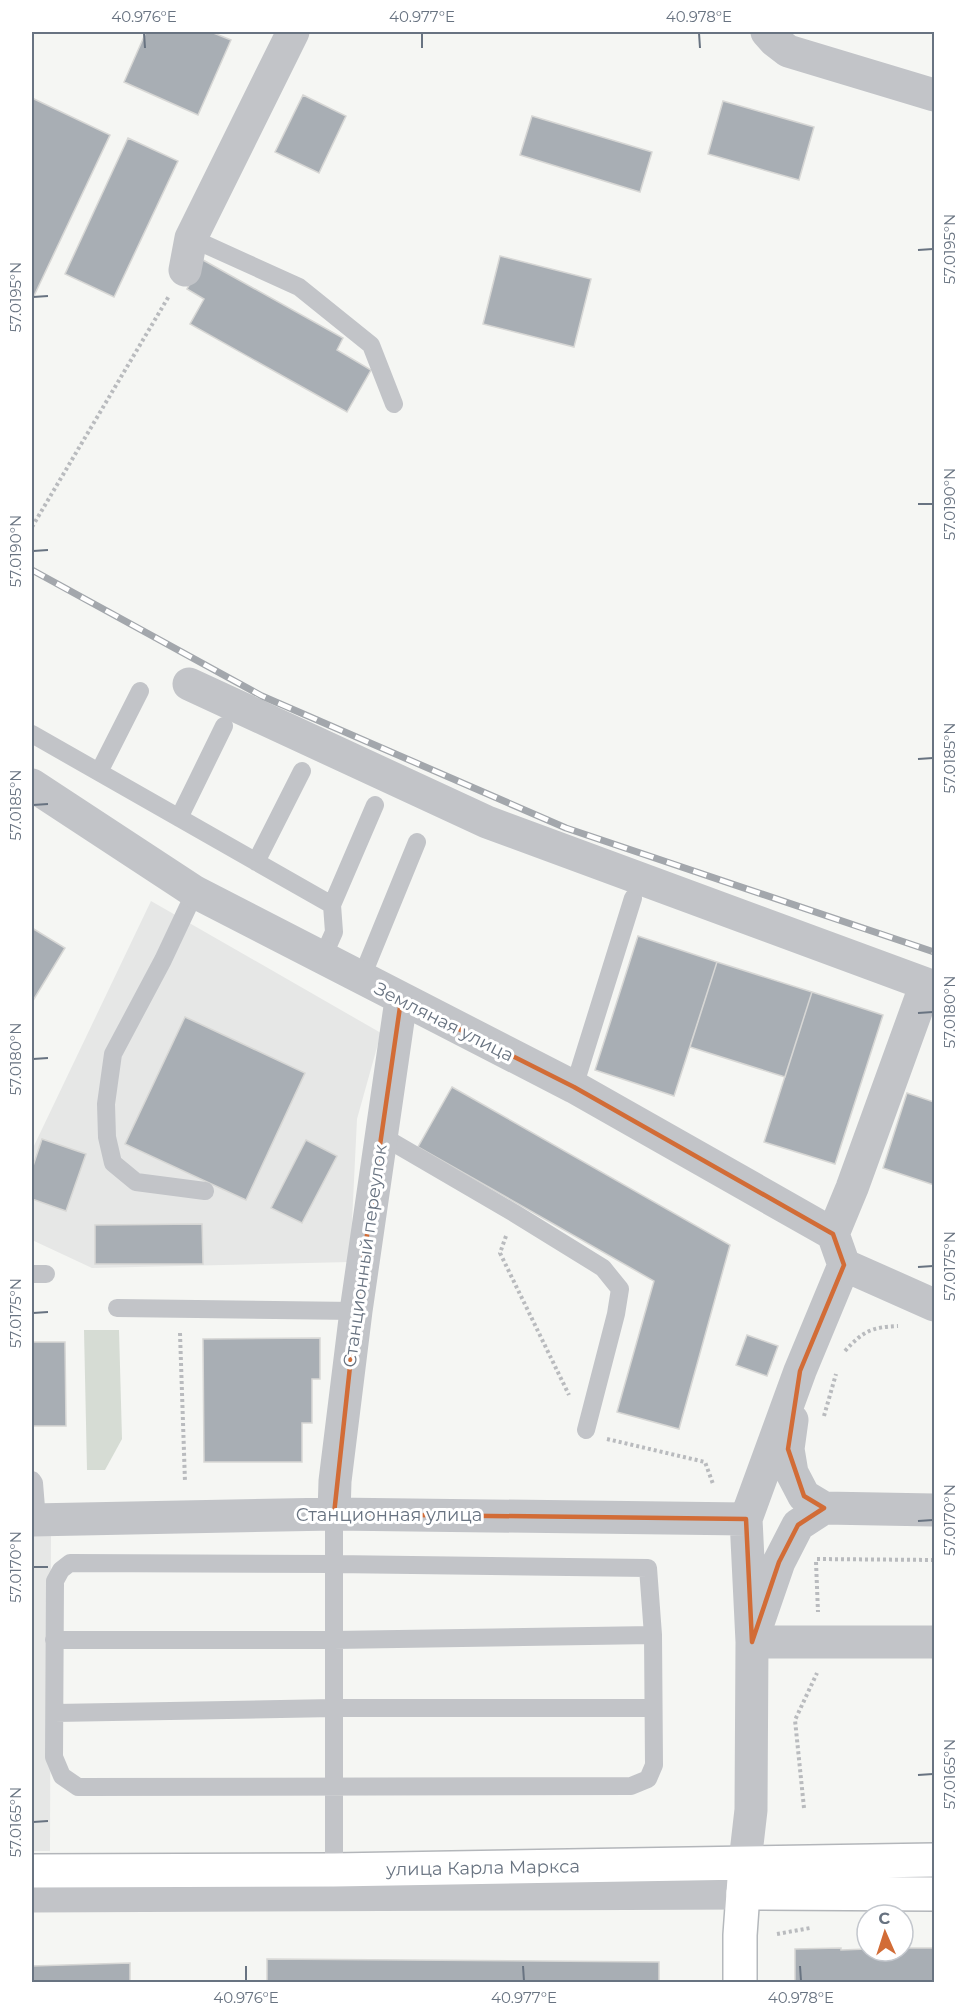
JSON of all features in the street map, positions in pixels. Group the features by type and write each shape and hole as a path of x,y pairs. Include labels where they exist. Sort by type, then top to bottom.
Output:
{"main road":[{"name":"улица Карла Маркса","path":"744,1877 934,1860"},
{"name":"улица Карла Маркса","path":"32,1871 334,1870 713,1864 744,1877 934,1894"},
{"path":"740,1983 740,1935 744,1877"}],"street":[{"path":"184,270 191,238 293,32"},
{"path":"767,32 774,41 788,51 934,95"},
{"path":"189,684 487,822 926,984 833,1234 844,1265 800,1371 746,1519 752,1642 751,1810 744,1877"},
{"name":"Земляная улица","path":"32,785 195,892 400,1000 574,1087 833,1234"},
{"name":"Станционный переулок","path":"334,1514 335,1481 356,1311 400,1000"},
{"path":"844,1265 934,1305"},
{"path":"800,1371 788,1449 792,1473 804,1496 824,1508 934,1510"},
{"path":"752,1642 779,1562 798,1525 824,1508"},
{"name":"Станционная улица","path":"34,1520 334,1514 746,1519"},
{"path":"752,1642 934,1642"},
{"name":"улица Карла Маркса","path":"32,1896 744,1877"}],"lane":[{"path":"191,238 299,287 371,345 394,404"},
{"path":"99,772 140,691"},
{"path":"179,818 225,726"},
{"path":"32,734 332,905"},
{"path":"256,862 302,771"},
{"path":"322,958 334,933 332,905 375,805"},
{"path":"361,979 417,842"},
{"path":"195,892 163,960 113,1054 106,1104 107,1137 113,1163 136,1182 205,1191"},
{"path":"574,1087 633,898"},
{"path":"382,1136 603,1268 620,1289 616,1314 586,1430"},
{"path":"117,1308 356,1311"},
{"path":"32,1480 34,1520"},
{"path":"334,1514 334,1870"},
{"path":"70,1563 334,1564 648,1568 652,1635 654,1765 648,1779 631,1786 78,1787 62,1776 54,1757 55,1581 60,1570 70,1563"},
{"path":"54,1640 334,1640 652,1635"},
{"path":"55,1713 334,1708 653,1708"}],"path":[{"path":"32,527 184,270"},
{"path":"180,1309 184,1482"},
{"path":"816,1559 934,1560"}],"highlighted area":[{"path":"401,1000 574,1087 833,1234 844,1265 800,1371 788,1449 804,1496 824,1508 798,1525 779,1562 752,1642 746,1519 334,1514 356,1311"}],"shaded area":[{"path":"151,901 381,1033 357,1119 350,1262 92,1268 32,1240 32,1150"},
{"path":"84,1330 119,1330 122,1439 105,1470 87,1470"},
{"path":"32,1533 51,1533 50,1851 32,1851"}],"building":[{"path":"146,32 211,32 231,40 198,115 124,82"},
{"path":"303,95 346,116 319,173 275,152"},
{"path":"32,98 110,135 33,298 32,297"},
{"path":"723,101 814,127 799,180 708,154"},
{"path":"532,116 652,152 640,192 520,155"},
{"path":"128,138 178,161 114,297 65,274"},
{"path":"500,256 591,279 574,347 483,324"},
{"path":"203,260 343,338 337,350 371,370 347,412 190,324 204,299 187,289"},
{"path":"32,928 65,948 34,999 32,997"},
{"path":"638,936 717,962 674,1096 595,1070"},
{"path":"717,962 812,992 785,1077 690,1047"},
{"path":"812,992 883,1015 835,1164 764,1142"},
{"path":"185,1017 305,1073 246,1200 125,1144"},
{"path":"452,1087 730,1245 679,1429 617,1412 654,1281 418,1147"},
{"path":"907,1093 934,1102 934,1185 883,1168"},
{"path":"42,1139 86,1154 66,1211 32,1199 32,1169"},
{"path":"306,1140 337,1156 302,1223 271,1208"},
{"path":"202,1224 203,1264 95,1264 95,1225"},
{"path":"747,1335 778,1346 767,1376 736,1365"},
{"path":"320,1338 320,1379 312,1379 312,1423 302,1423 302,1462 204,1462 203,1339"},
{"path":"32,1342 65,1342 66,1426 32,1426"},
{"path":"915,1948 934,1948 934,1982 795,1982 795,1949 855,1949 855,1963 915,1963"},
{"path":"267,1959 659,1962 659,1982 267,1982"},
{"path":"130,1963 130,1982 32,1982 32,1966"}],"railway":[{"path":"32,570 262,696 566,828 934,952"}]}
